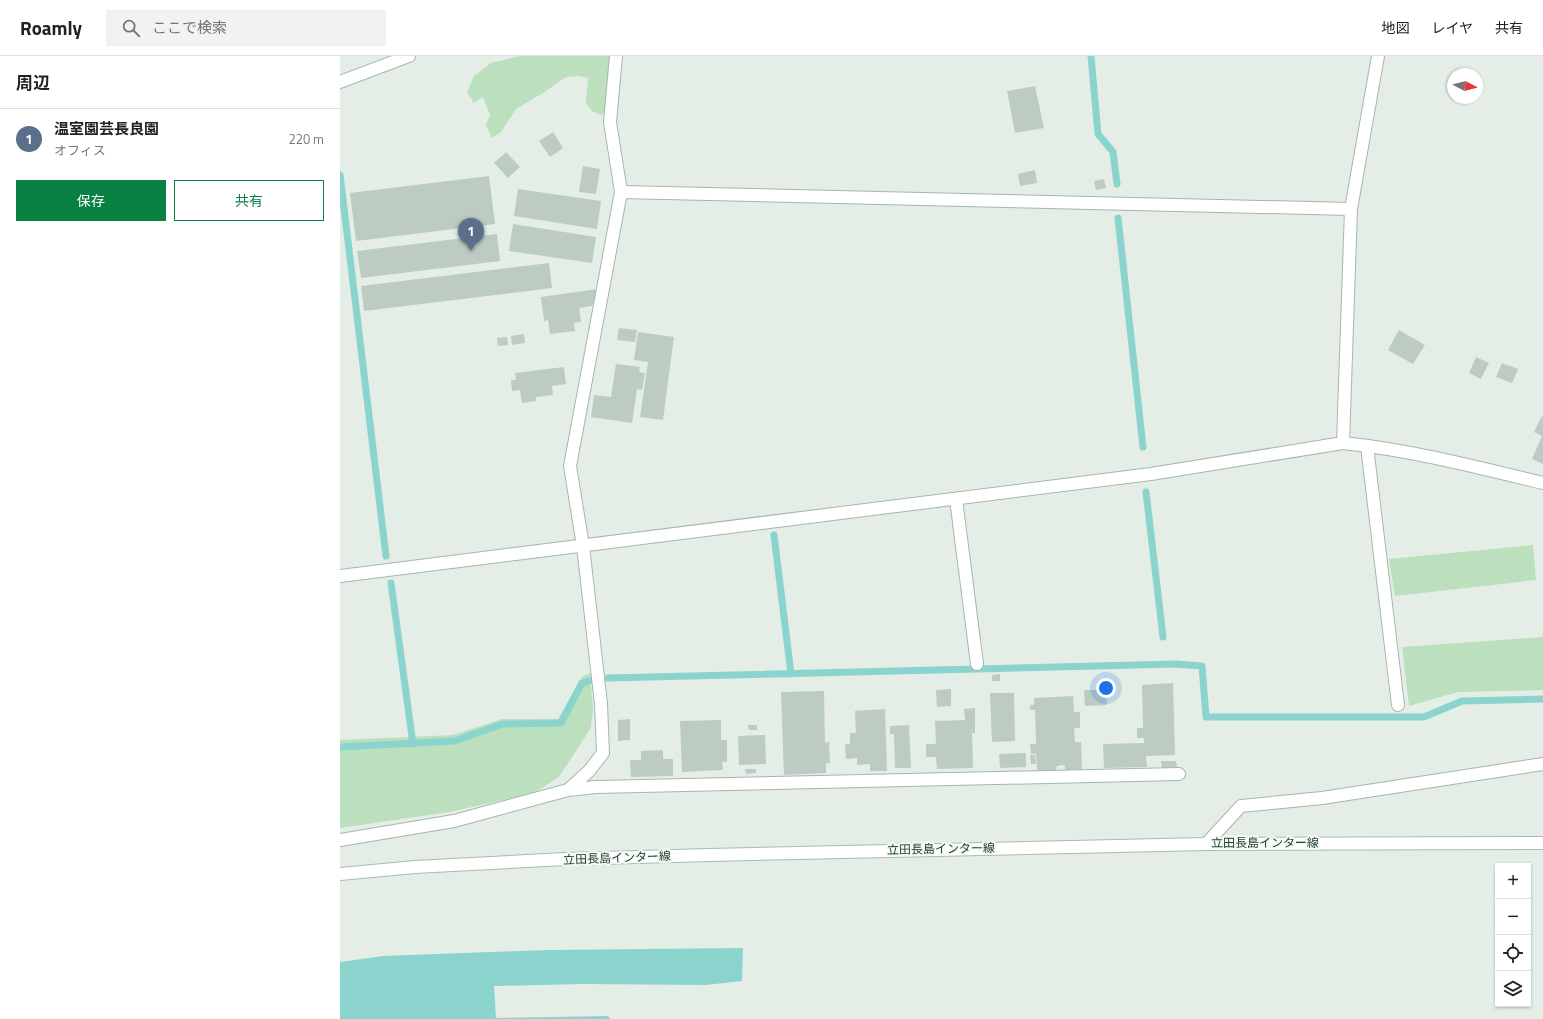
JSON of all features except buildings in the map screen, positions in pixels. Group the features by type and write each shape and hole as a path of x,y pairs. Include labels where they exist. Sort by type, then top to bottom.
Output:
{"street":[{"path":"340,82 409,56"},
{"path":"568,790 589,771 603,753 601,704 583,546 570,466 621,192 610,122 616,56"},
{"path":"1343,443 1351,209 1378,56"},
{"path":"621,192 1351,209"},
{"path":"340,576 1151,474 1343,443 1456,462 1543,483"},
{"path":"1368,446 1398,705"},
{"path":"956,498 977,664"},
{"path":"1206,844 1241,806 1322,798 1543,764"},
{"path":"340,840 454,821 568,790 596,787 1179,774"},
{"name":"立田長島インター線","path":"340,874 415,867 564,859 1206,844 1543,842"}],"green space":[{"path":"520,56 610,56 607,110 601,115 592,111 586,103 588,78 579,76 566,77 516,109 501,132 492,138 486,125 490,115 483,97 474,103 467,92 474,76 491,63"},
{"path":"1533,545 1536,580 1395,596 1389,559"},
{"path":"1543,637 1543,690 1458,692 1409,706 1402,647"},
{"path":"590,673 593,708 591,728 559,777 534,793 450,812 340,828 340,740 453,735 502,719 558,719 582,677"}],"water":[{"path":"743,948 742,981 706,985 583,984 494,986 496,1018 608,1016 611,1019 340,1019 340,962 383,956 546,950"}],"waterway":[{"path":"1091,56 1098,134 1113,152 1117,184"},
{"path":"340,175 386,556"},
{"path":"1118,218 1143,447"},
{"path":"1146,492 1163,637"},
{"path":"774,535 791,674"},
{"path":"391,583 413,744"},
{"path":"608,678 1175,664 1202,666 1206,717 1424,717 1462,701 1543,699"},
{"path":"340,747 454,741 503,724 561,723 582,683 589,681"}],"place":[{"name":"温室園芸長良園","path":"471,251"}]}
